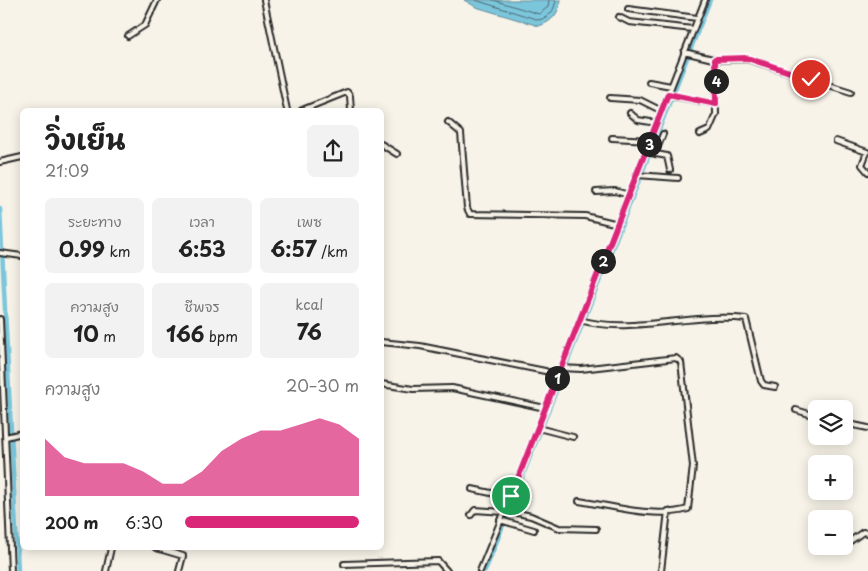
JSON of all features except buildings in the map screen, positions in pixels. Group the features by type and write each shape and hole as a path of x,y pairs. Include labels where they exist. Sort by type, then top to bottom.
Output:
{"street":[{"path":"128,36 145,25 157,0"},
{"path":"264,0 288,108"},
{"path":"480,571 500,520 507,511 510,497 539,428 558,376 583,321 645,152 662,111 671,95 671,86 687,54 693,29 705,0"},
{"path":"628,9 697,18"},
{"path":"619,17 629,22 693,29"},
{"path":"687,54 715,59 747,58 851,92"},
{"path":"700,134 712,126 716,104 715,59"},
{"path":"649,82 671,86"},
{"path":"307,108 345,92 349,93 352,108"},
{"path":"671,95 716,104"},
{"path":"610,98 640,100 662,111"},
{"path":"630,113 638,120 657,123"},
{"path":"448,122 461,133 467,208 470,214 585,216 618,224"},
{"path":"655,154 663,134"},
{"path":"612,138 650,140"},
{"path":"836,141 867,152 862,166 868,172"},
{"path":"384,146 397,154"},
{"path":"645,152 669,158 670,170"},
{"path":"1,161 20,157"},
{"path":"637,175 678,178"},
{"path":"596,192 615,191 629,195"},
{"path":"0,253 20,256"},
{"path":"0,319 8,437 7,520 11,571"},
{"path":"583,321 617,325 746,319 761,381 764,385 775,387"},
{"path":"384,342 420,346 545,370 558,376"},
{"path":"562,368 569,370 680,359 693,466 688,508 668,511 641,510 579,500"},
{"path":"384,384 413,389 452,388 545,408"},
{"path":"796,410 808,414"},
{"path":"853,425 868,428"},
{"path":"539,428 573,437"},
{"path":"8,437 20,434"},
{"path":"472,489 510,497"},
{"path":"471,514 479,509 507,511 531,516 559,528 596,529"},
{"path":"661,571 668,511"},
{"path":"0,517 7,520"},
{"path":"500,520 534,530"},
{"path":"853,539 863,532 868,533"},
{"path":"106,571 111,550"},
{"path":"162,550 182,556 180,571"},
{"path":"344,564 438,561 447,571"}],"water":[{"path":"464,0 561,0 554,16 548,22 539,26 476,7"}],"waterway":[{"path":"485,571 710,0"},
{"path":"0,209 18,571"}],"route":[{"path":"511,496 668,94 698,102 716,104 715,59 747,58 811,79"}]}
